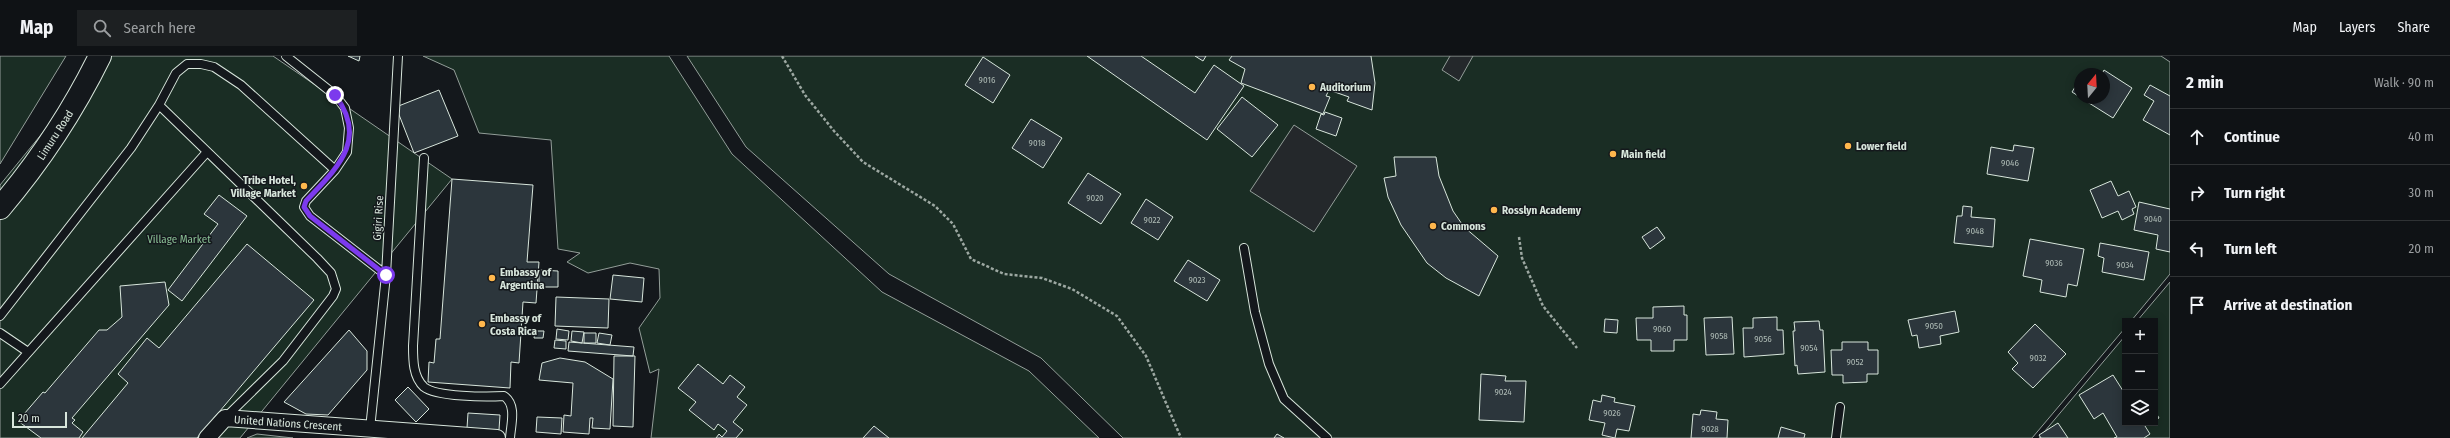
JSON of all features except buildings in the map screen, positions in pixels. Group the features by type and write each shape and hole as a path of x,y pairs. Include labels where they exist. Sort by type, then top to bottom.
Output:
{"main road":[{"name":"Limuru Road","path":"0,208 40,158 60,130 100,56"}],"street":[{"name":"United Nations Crescent","path":"207,438 225,418 497,438"}],"lane":[{"path":"286,56 335,95 345,108 349,128 347,152 335,170 306,201 304,207 310,216 386,275"},
{"name":"Gigiri Rise","path":"370,429 386,275 398,56"},
{"path":"0,316 131,148 158,106 176,73 187,64 201,64 214,67 241,84 335,170"},
{"path":"158,106 331,273 336,289 333,296 283,361 225,418"},
{"path":"0,384 207,152"},
{"path":"424,158 413,346 414,369 424,387 435,392 504,396 510,400 512,406 510,438"},
{"path":"1244,248 1255,312 1269,364 1284,399 1327,438"},
{"path":"0,333 28,352"},
{"path":"1836,438 1840,406"}],"path":[{"path":"782,56 805,95 834,131 863,162 936,206 953,224 972,259 1004,274 1048,280 1072,289 1117,316 1146,356 1181,438"},
{"path":"1519,237 1522,258 1543,306 1577,348"}],"green space":[{"path":"0,56 66,56 0,164"},
{"name":"Village Market","path":"99,56 273,56 452,179 240,438 0,438 0,185 93,71"},
{"path":"423,56 669,56 732,154 882,292 1029,371 1099,438 651,438 659,369 650,373 639,328 660,298 659,269 630,263 588,273 567,262 580,253 558,249 551,140 479,133 454,70"},
{"name":"Rosslyn Academy","path":"687,56 2161,56 2170,62 2170,274 2133,318 2122,318 2122,332 2032,438 1123,438 1041,358 889,274 746,147"},
{"path":"2170,282 2170,438 2039,438 2122,340 2122,426 2158,426 2158,318 2140,318"},
{"path":"257,434 293,438 247,438"}],"shaded area":[{"path":"1450,56 1473,56 1459,81 1442,70"},
{"path":"1294,125 1357,166 1314,232 1250,191"}],"place":[{"name":"Auditorium","path":"1312,87"},
{"name":"Lower field","path":"1848,146"},
{"name":"Main field","path":"1613,154"},
{"name":"Tribe Hotel, Village Market","path":"304,186"},
{"name":"Rosslyn Academy","path":"1494,210"},
{"name":"Commons","path":"1433,226"},
{"name":"Embassy of Argentina","path":"492,278"},
{"name":"Embassy of Costa Rica","path":"482,324"}],"route":[{"path":"335,95 345,108 349,128 347,152 335,170 306,201 304,207 310,216 343,240 386,275"}]}
